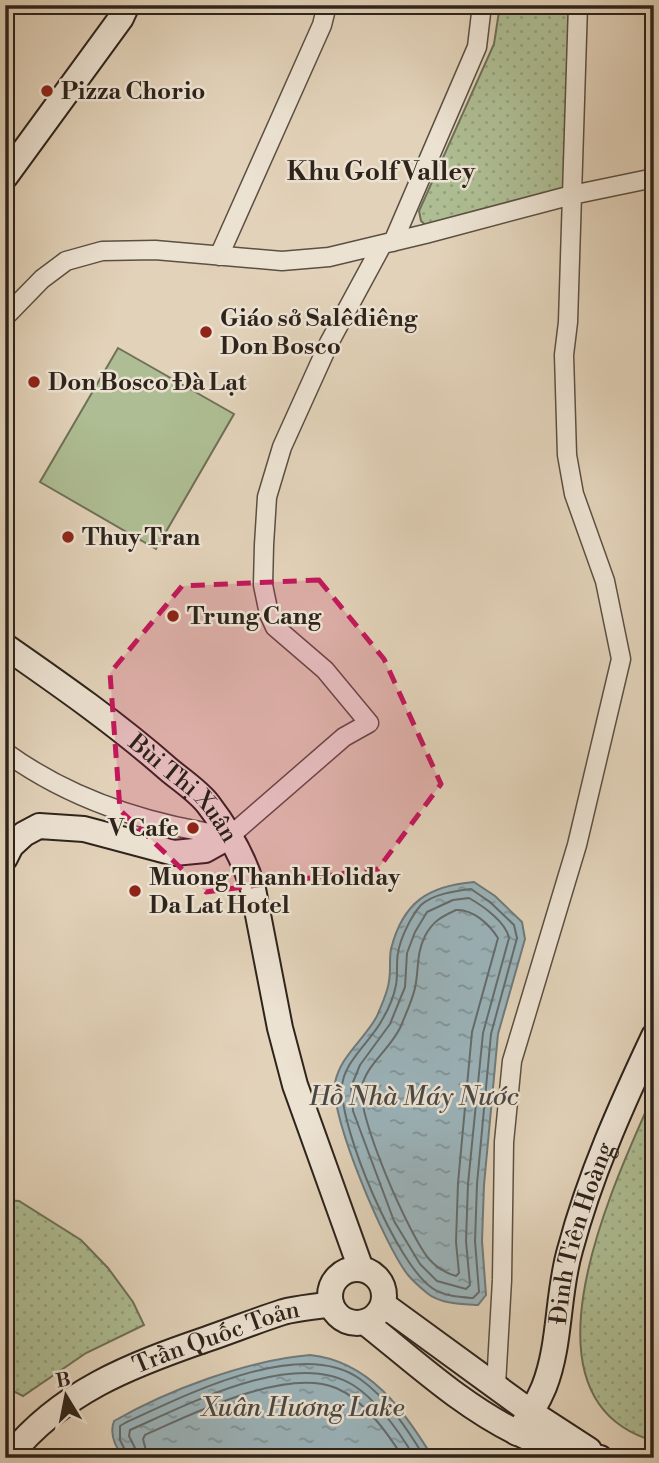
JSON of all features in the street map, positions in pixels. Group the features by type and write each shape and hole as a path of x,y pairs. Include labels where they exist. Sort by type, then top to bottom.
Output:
{"main road":[{"path":"5,177 121,18 127,5"},
{"name":"Bùi Thị Xuân","path":"5,646 72,692 150,753 206,802 230,836 246,866 253,889 280,1028 295,1085 361,1269"},
{"path":"5,858 10,846 39,826 84,829 174,853 205,850 230,836"},
{"name":"Đinh Tiên Hoàng","path":"517,1433 532,1413 545,1385 568,1254 582,1207 604,1145 654,1036"},
{"path":"361,1269 378,1278 383,1286 384,1305 374,1318 366,1323 347,1322 339,1317 331,1304 332,1285 345,1272 361,1269"},
{"name":"Trần Quốc Toản","path":"8,1458 42,1421 68,1401 107,1378 285,1312 331,1304"},
{"path":"384,1305 532,1413 600,1458"},
{"path":"366,1323 443,1384 517,1433 556,1449 600,1458"}],"street":[{"path":"219,256 321,25 327,5"},
{"path":"5,752 53,784 86,798 158,823 230,836 344,737 369,723 325,670 275,627 269,614 263,585 267,497 282,447 329,342 388,243 477,47 482,5"},
{"path":"496,1385 502,1280 504,1142 512,1061 577,845 621,659 605,581 573,494 567,455 565,355 578,5"},
{"path":"5,317 42,279 66,261 102,251 155,250 282,261 329,257 572,195 654,178"}],"highlighted area":[{"path":"319,580 384,659 441,784 378,869 206,892 120,810 110,673 182,586"}],"green space":[{"path":"500,5 577,5 568,179 562,193 429,228 421,221 419,211 494,44"},
{"path":"118,348 234,414 156,549 40,482"},
{"path":"654,1093 654,1441 611,1418 587,1381 580,1335 585,1284 599,1230"},
{"path":"5,1200 19,1201 81,1240 108,1268 133,1302 144,1325 86,1353 23,1396 5,1387"}],"water":[{"name":"Hồ Nhà Máy Nước","path":"474,882 495,896 522,922 525,939 498,1034 484,1185 482,1241 486,1295 478,1305 451,1303 432,1297 410,1277 398,1260 374,1211 350,1151 341,1123 335,1083 347,1056 377,1016 388,985 391,949 396,933 410,908 420,899 443,888"},
{"name":"Xuân Hương Lake","path":"310,1355 331,1359 350,1367 383,1391 410,1422 433,1458 124,1458 116,1445 112,1431 114,1421 135,1409 209,1378 261,1363"}],"place":[{"name":"Pizza Chorio","path":"47,91"},
{"name":"Giáo sở Salêdiêng Don Bosco","path":"206,332"},
{"name":"Don Bosco Đà Lạt","path":"34,382"},
{"name":"Thuy Tran","path":"68,537"},
{"name":"Trung Cang","path":"173,616"},
{"name":"V Cafe","path":"193,828"},
{"name":"Muong Thanh Holiday Da Lat Hotel","path":"135,891"}],"district":[{"name":"Khu Golf Valley","path":"381,171"}]}
